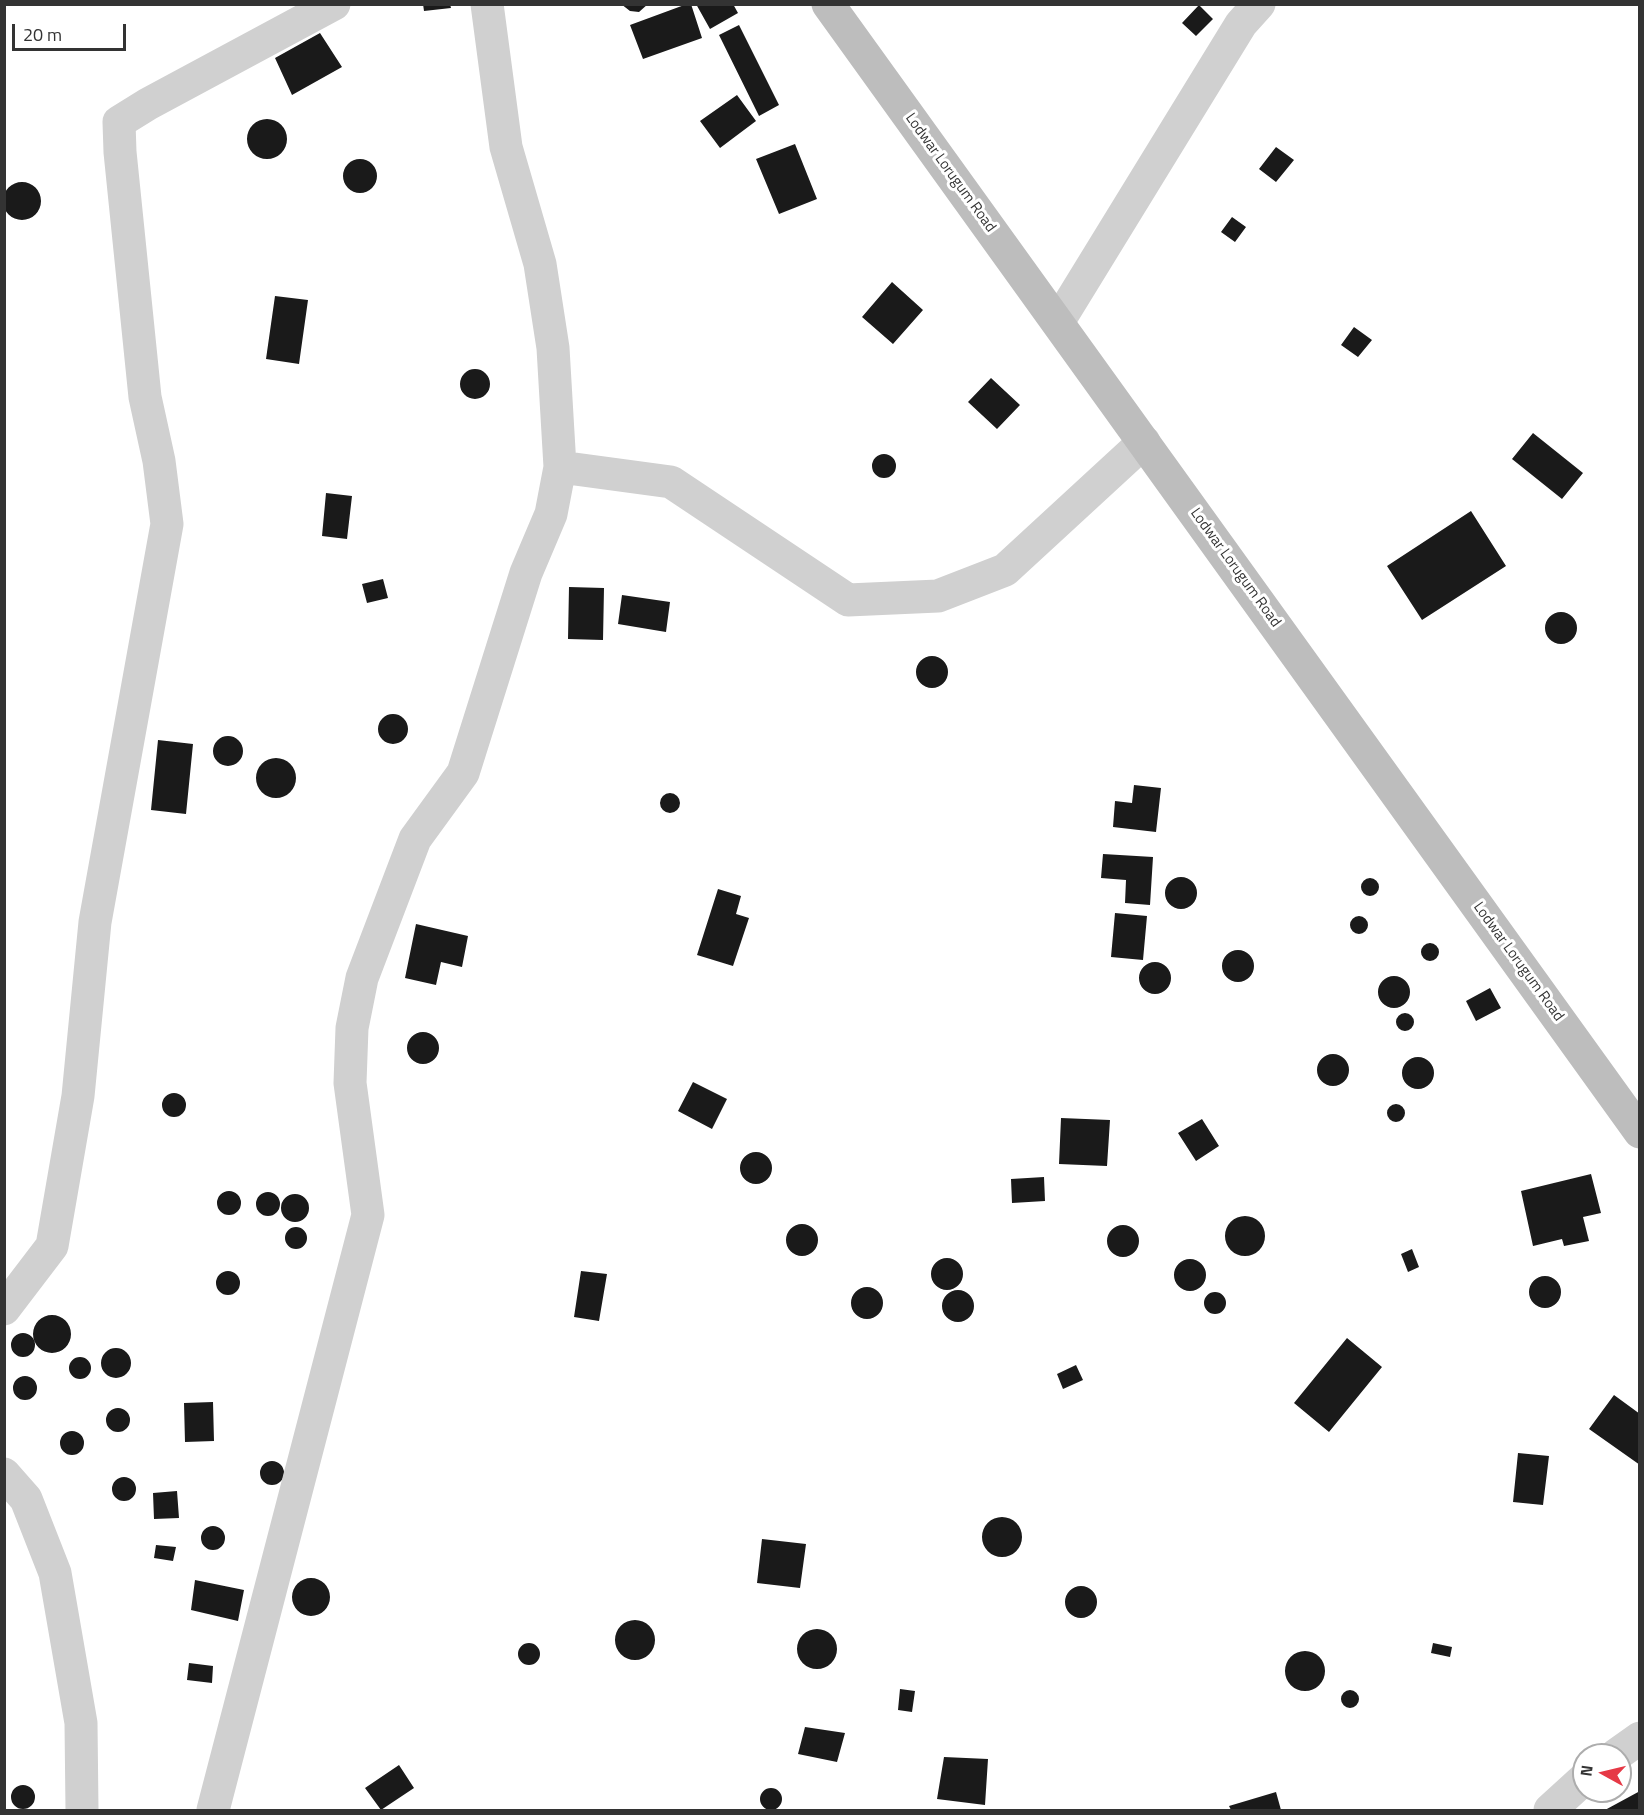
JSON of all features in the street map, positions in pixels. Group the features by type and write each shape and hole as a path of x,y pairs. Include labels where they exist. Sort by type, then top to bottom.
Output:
{"main road":[{"name":"Lodwar Lorugum Road","path":"828,4 1640,1132"}],"street":[{"path":"4,1309 52,1246 78,1096 95,922 167,524 159,461 145,397 120,152 119,122 148,104 334,4"},
{"path":"213,1810 368,1215 350,1083 352,1028 362,978 414,839 463,773 526,573 551,514 560,467 553,348 540,264 506,147 487,4"},
{"path":"1058,322 1241,24 1259,4"},
{"path":"560,467 671,482 848,600 881,599 938,596 1005,570 1144,442"},
{"path":"4,1474 26,1499 55,1573 81,1723 81,1810"},
{"path":"1550,1810 1572,1790"}],"building":[{"path":"423,4 450,4 451,8 424,11"},
{"path":"621,4 648,4 639,12 630,11"},
{"path":"691,4 702,38 643,59 630,25"},
{"path":"696,4 733,4 738,13 710,29"},
{"path":"1199,5 1213,19 1196,36 1182,23"},
{"path":"739,25 779,105 759,116 719,35"},
{"path":"320,33 342,67 292,95 275,58"},
{"path":"737,95 756,121 720,148 700,121"},
{"path":"267,119 281,125 287,139 281,153 267,159 253,153 247,139 253,125"},
{"path":"795,144 817,199 779,214 756,159"},
{"path":"1276,147 1294,160 1276,182 1259,169"},
{"path":"360,159 372,164 377,176 372,188 360,193 348,188 343,176 348,164"},
{"path":"22,182 36,187 41,201 36,215 22,220 8,215 3,201 8,187"},
{"path":"1232,217 1246,227 1235,242 1221,232"},
{"path":"892,282 923,310 893,344 862,317"},
{"path":"275,296 308,300 299,364 266,359"},
{"path":"1354,327 1372,340 1358,357 1341,345"},
{"path":"475,369 486,373 490,384 486,395 475,399 464,395 460,384 464,373"},
{"path":"991,378 1020,405 997,429 968,402"},
{"path":"1533,433 1583,473 1562,499 1512,459"},
{"path":"884,454 889,455 895,461 895,471 889,477 884,478 879,477 873,471 872,466 873,461 879,455"},
{"path":"326,493 352,496 347,539 322,536"},
{"path":"1471,511 1506,566 1422,620 1387,566"},
{"path":"383,579 388,598 367,603 362,584"},
{"path":"569,587 604,588 603,640 568,639"},
{"path":"622,595 670,602 666,632 618,624"},
{"path":"1561,612 1572,617 1577,628 1572,639 1561,644 1550,639 1545,628 1550,617"},
{"path":"932,656 943,661 948,672 943,683 932,688 921,683 916,672 921,661"},
{"path":"393,714 404,718 408,729 404,740 393,744 382,740 378,729 382,718"},
{"path":"228,736 239,740 243,751 239,762 228,766 217,762 213,751 217,740"},
{"path":"158,740 193,744 186,814 151,810"},
{"path":"276,758 284,759 290,764 295,770 295,786 290,792 284,797 276,798 268,797 262,792 257,786 256,778 257,770 262,764 268,759"},
{"path":"1134,785 1161,788 1156,832 1113,827 1115,801 1132,803"},
{"path":"666,793 674,793 680,799 680,807 674,813 666,813 660,807 660,799"},
{"path":"1103,854 1153,857 1150,905 1125,903 1126,880 1101,878"},
{"path":"1181,877 1192,882 1197,893 1192,904 1181,909 1170,904 1165,893 1170,882"},
{"path":"1366,878 1374,878 1379,883 1377,894 1366,896 1361,891 1361,883"},
{"path":"718,889 741,896 736,914 749,918 733,966 697,955"},
{"path":"1115,913 1147,916 1143,960 1111,957"},
{"path":"1355,916 1363,916 1368,921 1366,932 1355,934 1350,929 1350,921"},
{"path":"416,924 468,936 462,967 441,962 436,985 405,978"},
{"path":"1426,943 1434,943 1439,948 1437,959 1426,961 1421,956 1421,948"},
{"path":"1238,950 1249,955 1254,966 1249,977 1238,982 1227,977 1222,966 1227,955"},
{"path":"1155,962 1166,967 1171,978 1166,989 1155,994 1144,989 1139,978 1144,967"},
{"path":"1394,976 1405,981 1410,992 1405,1003 1394,1008 1383,1003 1378,992 1383,981"},
{"path":"1490,988 1501,1008 1476,1021 1466,1001"},
{"path":"1401,1013 1409,1013 1414,1018 1412,1029 1401,1031 1396,1026 1396,1018"},
{"path":"423,1032 434,1037 439,1048 434,1059 423,1064 412,1059 407,1048 412,1037"},
{"path":"1333,1054 1344,1059 1349,1070 1344,1081 1333,1086 1322,1081 1317,1070 1322,1059"},
{"path":"1418,1057 1429,1062 1434,1073 1429,1084 1418,1089 1407,1084 1402,1073 1407,1062"},
{"path":"693,1082 727,1099 712,1129 678,1111"},
{"path":"174,1093 183,1096 186,1105 183,1114 174,1117 165,1114 162,1105 165,1096"},
{"path":"1392,1104 1400,1104 1405,1109 1403,1120 1392,1122 1387,1117 1387,1109"},
{"path":"1061,1118 1110,1120 1107,1166 1059,1164"},
{"path":"1202,1119 1219,1146 1196,1161 1178,1133"},
{"path":"756,1152 767,1157 772,1168 767,1179 756,1184 745,1179 740,1168 745,1157"},
{"path":"1591,1174 1601,1213 1583,1217 1589,1241 1564,1246 1562,1239 1533,1246 1521,1191"},
{"path":"1044,1177 1045,1201 1012,1203 1011,1179"},
{"path":"229,1191 238,1194 241,1203 238,1212 229,1215 220,1212 217,1203 220,1194"},
{"path":"268,1192 277,1195 280,1204 277,1213 268,1216 259,1213 256,1204 259,1195"},
{"path":"295,1194 305,1198 309,1208 305,1218 295,1222 285,1218 281,1208 285,1198"},
{"path":"1245,1216 1253,1217 1259,1222 1264,1228 1264,1244 1259,1250 1253,1255 1245,1256 1237,1255 1231,1250 1226,1244 1225,1236 1226,1228 1231,1222 1237,1217"},
{"path":"802,1224 813,1229 818,1240 813,1251 802,1256 791,1251 786,1240 791,1229"},
{"path":"1123,1225 1134,1230 1139,1241 1134,1252 1123,1257 1112,1252 1107,1241 1112,1230"},
{"path":"296,1227 304,1230 307,1238 304,1246 296,1249 288,1246 285,1238 288,1230"},
{"path":"1412,1249 1419,1267 1408,1272 1401,1254"},
{"path":"947,1258 958,1263 963,1274 958,1285 947,1290 936,1285 931,1274 936,1263"},
{"path":"1190,1259 1201,1264 1206,1275 1201,1286 1190,1291 1179,1286 1174,1275 1179,1264"},
{"path":"228,1271 237,1274 240,1283 237,1292 228,1295 219,1292 216,1283 219,1274"},
{"path":"581,1271 607,1274 599,1321 574,1317"},
{"path":"1545,1276 1556,1281 1561,1292 1556,1303 1545,1308 1534,1303 1529,1292 1534,1281"},
{"path":"867,1287 878,1292 883,1303 878,1314 867,1319 856,1314 851,1303 856,1292"},
{"path":"958,1290 969,1295 974,1306 969,1317 958,1322 947,1317 942,1306 947,1295"},
{"path":"1215,1292 1223,1295 1226,1303 1223,1311 1215,1314 1207,1311 1204,1303 1207,1295"},
{"path":"52,1315 65,1321 71,1334 65,1347 52,1353 39,1347 33,1334 39,1321"},
{"path":"23,1333 32,1336 35,1345 32,1354 23,1357 14,1354 11,1345 14,1336"},
{"path":"1347,1338 1382,1367 1329,1432 1294,1403"},
{"path":"116,1348 127,1352 131,1363 127,1374 116,1378 105,1374 101,1363 105,1352"},
{"path":"80,1357 88,1360 91,1368 88,1376 80,1379 72,1376 69,1368 72,1360"},
{"path":"1076,1365 1083,1380 1063,1389 1057,1374"},
{"path":"25,1376 34,1379 37,1388 34,1397 25,1400 16,1397 13,1388 16,1379"},
{"path":"1614,1395 1640,1414 1640,1465 1589,1429"},
{"path":"213,1402 214,1441 185,1442 184,1403"},
{"path":"118,1408 127,1411 130,1420 127,1429 118,1432 109,1429 106,1420 109,1411"},
{"path":"72,1431 81,1434 84,1443 81,1452 72,1455 63,1452 60,1443 63,1434"},
{"path":"1518,1453 1549,1456 1543,1505 1513,1502"},
{"path":"272,1461 281,1464 284,1473 281,1482 272,1485 263,1482 260,1473 263,1464"},
{"path":"124,1477 133,1480 136,1489 133,1498 124,1501 115,1498 112,1489 115,1480"},
{"path":"177,1491 179,1518 154,1519 153,1493"},
{"path":"1002,1517 1010,1518 1016,1523 1021,1529 1021,1545 1016,1551 1010,1556 1002,1557 994,1556 988,1551 983,1545 982,1537 983,1529 988,1523 994,1518"},
{"path":"213,1526 222,1529 225,1538 222,1547 213,1550 204,1547 201,1538 204,1529"},
{"path":"762,1539 806,1544 800,1588 757,1583"},
{"path":"156,1545 176,1547 173,1561 154,1558"},
{"path":"311,1578 324,1584 330,1597 324,1610 311,1616 298,1610 292,1597 298,1584"},
{"path":"195,1580 244,1590 238,1621 191,1610"},
{"path":"1081,1586 1092,1591 1097,1602 1092,1613 1081,1618 1070,1613 1065,1602 1070,1591"},
{"path":"635,1620 643,1621 649,1626 654,1632 654,1648 649,1654 643,1659 635,1660 627,1659 621,1654 616,1648 615,1640 616,1632 621,1626 627,1621"},
{"path":"817,1629 825,1630 831,1635 836,1641 836,1657 831,1663 825,1668 817,1669 809,1668 803,1663 798,1657 797,1649 798,1641 803,1635 809,1630"},
{"path":"529,1643 537,1646 540,1654 537,1662 529,1665 521,1662 518,1654 521,1646"},
{"path":"1433,1643 1452,1647 1450,1657 1431,1653"},
{"path":"1305,1651 1313,1652 1319,1657 1324,1663 1324,1679 1319,1685 1313,1690 1305,1691 1297,1690 1291,1685 1286,1679 1285,1671 1286,1663 1291,1657 1297,1652"},
{"path":"189,1663 213,1666 212,1683 187,1680"},
{"path":"900,1689 915,1691 912,1712 898,1710"},
{"path":"1346,1690 1354,1690 1359,1695 1357,1706 1346,1708 1341,1703 1341,1695"},
{"path":"805,1727 845,1733 837,1762 798,1754"},
{"path":"944,1757 988,1759 985,1805 937,1799"},
{"path":"399,1765 414,1788 381,1810 365,1788"},
{"path":"23,1785 32,1788 35,1797 32,1806 23,1809 14,1806 11,1797 14,1788"},
{"path":"771,1788 779,1791 782,1799 779,1807 771,1810 763,1807 760,1799 763,1791"},
{"path":"1640,1791 1640,1810 1605,1810 1618,1803 1632,1803 1632,1795"},
{"path":"1276,1792 1281,1810 1231,1810 1229,1806"}]}
